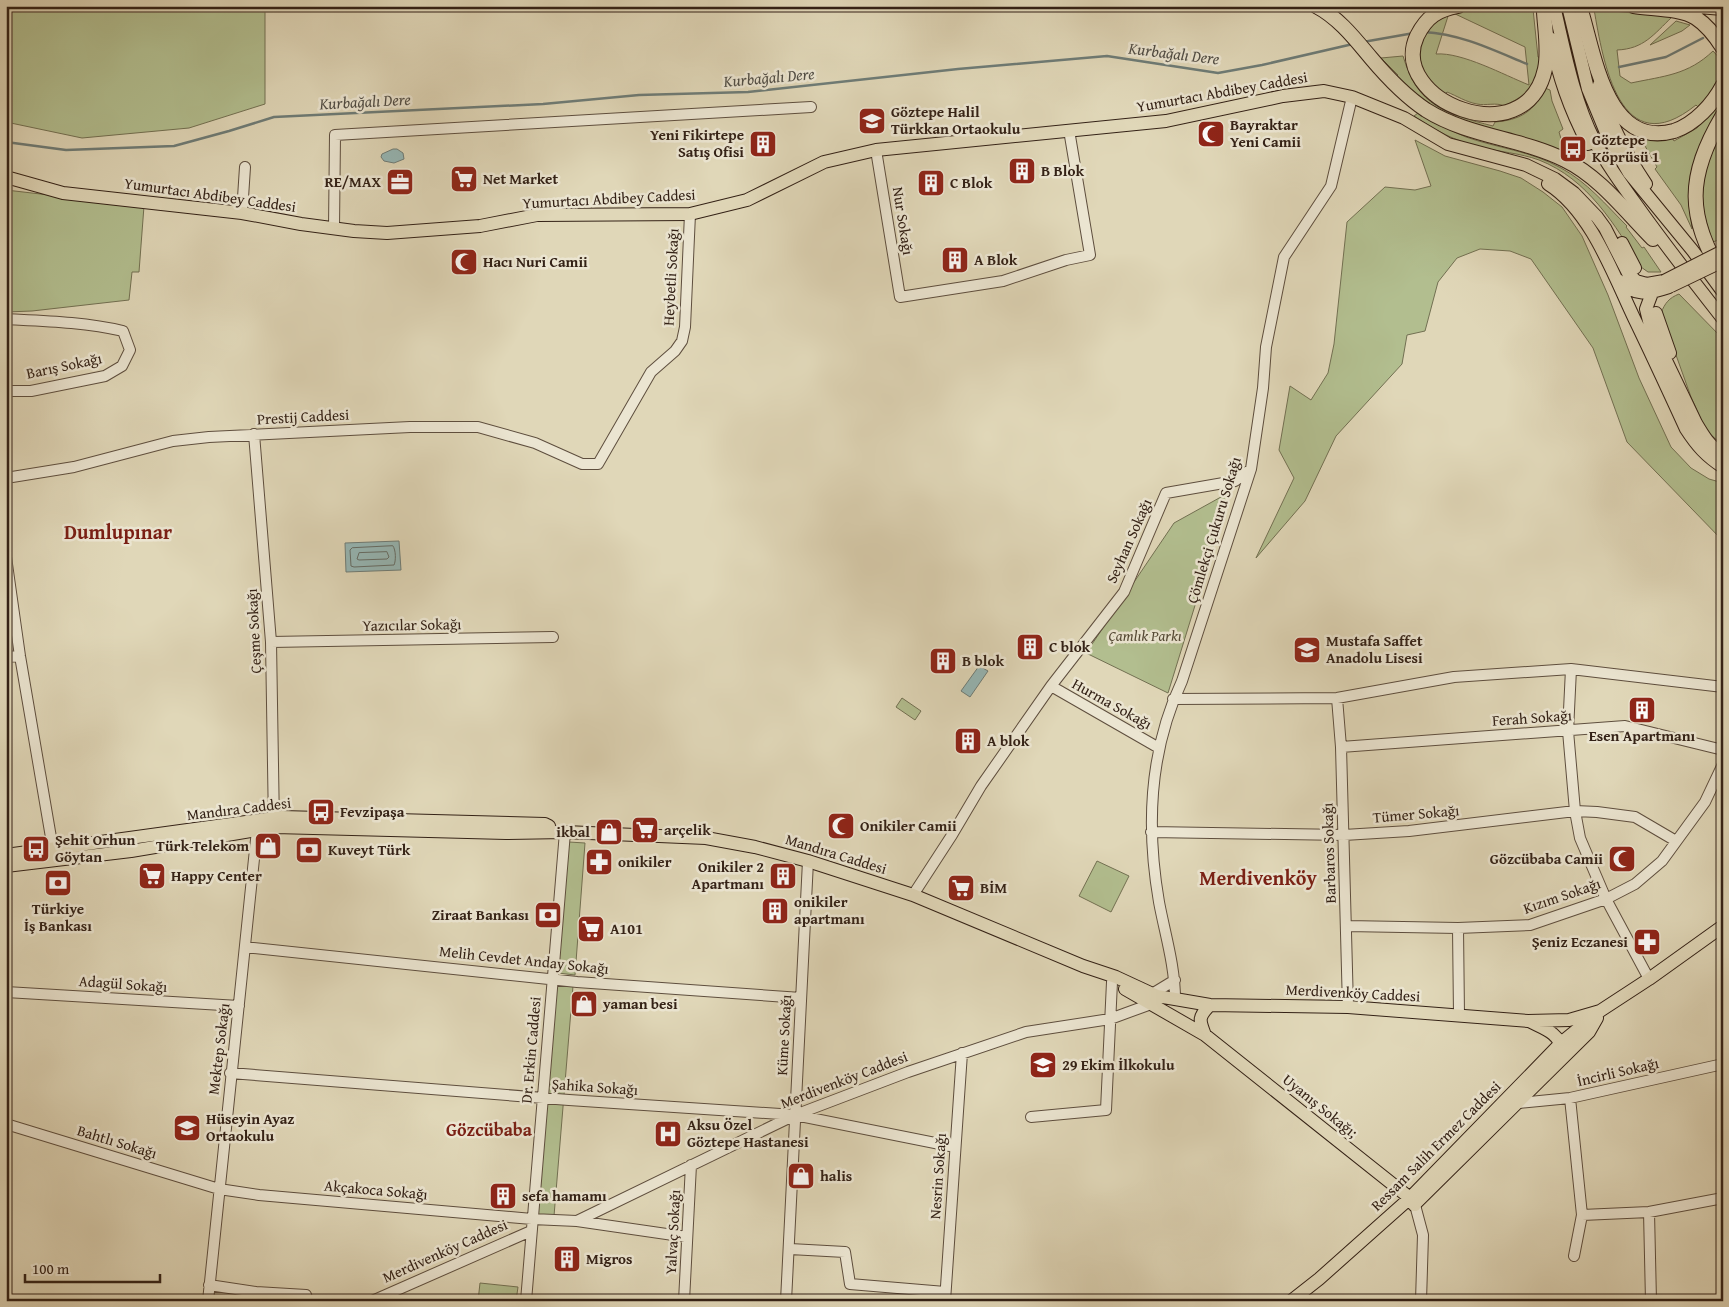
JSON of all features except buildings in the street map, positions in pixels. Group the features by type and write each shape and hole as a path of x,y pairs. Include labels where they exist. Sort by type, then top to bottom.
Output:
{"highway":[{"path":"1316,6 1343,26 1406,94 1425,109 1444,120 1476,132 1532,147 1566,160 1583,171 1607,192 1653,239"},
{"path":"1458,6 1437,12 1421,28 1416,40 1414,64 1425,85 1434,94 1447,102 1462,110 1477,114 1499,115 1517,109 1530,99 1538,89 1550,55 1549,9"},
{"path":"1634,6 1684,12 1696,18 1706,27 1723,48"},
{"path":"1698,6 1723,8"},
{"path":"1575,10 1609,100 1622,118 1631,126 1645,132 1663,134 1677,130 1701,114 1711,104 1723,85"},
{"path":"1723,115 1700,164 1695,196 1701,233 1723,277"}],"main road":[{"path":"1549,9 1572,81 1595,141 1615,175 1668,250 1723,319"},
{"path":"1575,10 1604,102 1614,126 1644,181 1723,292"},
{"path":"1550,55 1569,107 1596,159 1653,239 1700,290"},
{"name":"Yumurtacı Abdibey Caddesi","path":"6,177 63,193 242,212 334,228 387,233 480,226 537,215 690,214 747,200 824,162 876,150 1166,121 1306,92 1324,91 1352,97 1404,118 1448,144 1526,165 1555,179 1574,193 1597,217 1605,228 1628,273 1636,281 1647,284 1666,284"},
{"name":"Yumurtacı Abdibey Caddesi","path":"1490,156 1524,169 1552,187 1568,201 1588,224 1686,429 1696,445 1707,457 1723,467"},
{"path":"1555,179 1588,198 1594,204 1611,224 1635,268"},
{"path":"6,186 63,193"},
{"path":"1614,276 1627,288 1639,293 1652,293 1723,251"},
{"path":"1666,284 1723,261"},
{"path":"1652,293 1646,309 1651,329 1704,438 1723,454"},
{"path":"1656,313 1696,423"},
{"name":"Mandıra Caddesi","path":"6,866 54,855 274,822 354,819 545,824 565,832 706,838 755,847 808,861 913,895 1083,966 1116,977 1154,998"},
{"name":"Mandıra Caddesi","path":"6,855 54,855 131,851 257,830 274,822"},
{"name":"Ressam Salih Ermez Caddesi","path":"1291,1301 1412,1201 1561,1043 1600,1011 1649,979 1723,926"},
{"name":"Mandıra Caddesi","path":"1083,966 1112,982 1154,998 1175,1000"},
{"name":"Uyanış Sokağı;","path":"1154,998 1205,1035 1412,1201"},
{"name":"Merdivenköy Caddesi","path":"1175,1000 1210,1005 1348,1007 1528,1021"},
{"path":"1205,1035 1200,1021 1201,1014 1210,1005"},
{"path":"1528,1021 1569,1020 1600,1011"},
{"name":"Ressam Salih Ermez Caddesi","path":"1301,1301 1324,1284 1518,1103 1589,1032 1600,1011"},
{"path":"1528,1021 1555,1034 1561,1043 1563,1058"}],"street":[{"name":"Çömlekçi Çukuru Sokağı","path":"1175,1000 1175,980 1154,868 1151,832 1153,789 1159,748 1251,469 1263,388 1266,347 1284,257 1331,186 1352,97"},
{"path":"334,228 334,135 811,108"},
{"name":"Nur Sokağı","path":"876,150 900,297 1003,281 1066,260 1090,255 1069,130"},
{"path":"242,212 245,167"},
{"name":"Heybetli Sokağı","path":"598,464 651,372 675,351 682,341 685,327 690,214"},
{"name":"Barış Sokağı","path":"6,319 104,326 123,331 130,350 122,366 105,376 31,391 6,390"},
{"name":"Prestij Caddesi","path":"6,478 74,466 173,441 254,434 410,426 478,427 534,443 582,464 598,464"},
{"name":"Çeşme Sokağı","path":"254,434 271,642 274,822"},
{"name":"Seyhan Sokağı","path":"913,895 952,836 981,786 1051,686 1124,592 1166,493 1235,481 1251,469"},
{"path":"6,557 20,656 54,855"},
{"name":"Yazıcılar Sokağı","path":"271,642 553,637"},
{"path":"6,657 20,656"},
{"path":"1174,699 1337,698 1454,678 1571,670 1723,687"},
{"path":"1571,670 1568,731 1575,811 1580,838 1606,899 1649,979"},
{"name":"Hurma Sokağı","path":"1051,686 1159,748"},
{"name":"Barbaros Sokağı","path":"1337,698 1341,747 1348,1007"},
{"name":"Ferah Sokağı","path":"1341,747 1625,726 1723,750"},
{"name":"Kızım Sokağı","path":"1347,926 1458,928 1530,925 1606,899 1635,884 1662,860 1705,802 1723,764"},
{"name":"Tümer Sokağı","path":"1151,832 1344,835 1408,831 1575,811 1635,817 1676,841"},
{"name":"Mektep Sokağı","path":"208,1301 230,1073 239,1006 257,830"},
{"name":"Dr. Erkin Caddesi","path":"526,1301 565,832"},
{"name":"Küme Sokağı","path":"786,1301 808,861"},
{"path":"1458,928 1458,1015"},
{"name":"Melih Cevdet Anday Sokağı","path":"245,946 552,979 801,998"},
{"path":"1154,998 1175,980"},
{"path":"1031,1117 1106,1110 1112,982"},
{"name":"Adagül Sokağı","path":"6,992 239,1006"},
{"name":"Merdivenköy Caddesi","path":"532,1219 577,1221 795,1115 962,1053 1026,1032 1110,1019 1154,998"},
{"name":"Nesrin Sokağı","path":"945,1296 962,1053"},
{"name":"İncirli Sokağı","path":"1518,1103 1570,1098 1723,1064"},
{"name":"Şahika Sokağı","path":"230,1073 542,1098 795,1115 955,1147"},
{"path":"1570,1098 1582,1215 1574,1256"},
{"name":"Bahtlı Sokağı","path":"6,1124 219,1189"},
{"name":"Yalvaç Sokağı","path":"684,1301 691,1165"},
{"name":"Akçakoca Sokağı","path":"219,1189 259,1195 532,1219"},
{"path":"1582,1215 1649,1212 1723,1198"},
{"path":"1412,1201 1423,1235 1421,1301"},
{"path":"1649,1212 1651,1301"},
{"path":"577,1221 687,1237"},
{"path":"387,1301 531,1235"},
{"name":"Merdivenköy Caddesi","path":"372,1301 531,1235"},
{"path":"790,1249 846,1252 850,1284 945,1296"},
{"path":"209,1285 256,1292 306,1295 308,1301"}],"green space":[{"path":"6,6 265,6 265,104 189,128 82,138 6,122"},
{"path":"1533,9 1538,57 1541,58 1530,88 1520,97 1504,106 1469,102 1447,92 1444,95 1425,75 1420,60 1421,44 1424,36 1433,23 1449,13 1436,54 1446,54 1470,60 1529,85 1525,47 1451,12"},
{"path":"1594,9 1672,17 1642,44 1617,50 1620,76 1631,83 1685,70 1704,59 1713,51 1723,62 1720,81 1699,108 1696,105 1670,121 1649,123 1633,115 1620,100 1610,79"},
{"path":"1676,21 1690,25 1682,31 1650,45"},
{"path":"1403,56 1409,73 1417,87 1436,106 1461,117 1493,126 1495,122 1519,117 1531,109 1545,88 1550,90 1552,101 1563,129 1559,132 1562,142 1579,164 1552,148 1518,136 1447,116 1424,103 1396,76 1398,75 1381,58"},
{"path":"1723,100 1719,116 1703,141 1694,163 1690,184 1692,229 1681,205 1655,169 1657,167 1641,139 1636,139 1632,131 1671,136 1674,141 1697,128"},
{"path":"1418,113 1466,137 1526,154 1561,168 1596,194 1627,226 1661,272 1648,272 1641,267 1599,205 1586,191 1556,168 1539,160 1471,145 1453,138 1414,116"},
{"path":"1723,126 1723,238 1713,242 1704,215 1701,188 1706,164"},
{"path":"1415,140 1445,156 1521,178 1562,207 1582,236 1608,295 1639,378 1671,447 1691,468 1709,479 1723,483 1723,541 1627,442 1593,348 1531,259 1510,251 1480,249 1457,258 1438,282 1425,331 1407,335 1402,364 1336,436 1305,501 1256,558 1294,478 1279,450 1290,386 1311,400 1328,373 1334,344 1347,222 1385,187 1415,190 1431,186"},
{"path":"6,190 144,206 139,272 132,272 129,300 32,311 6,312"},
{"path":"1679,294 1723,339 1723,445 1706,431 1691,397 1661,313 1668,301"},
{"name":"Çamlık Parkı","path":"1230,492 1168,693 1086,653 1174,523"},
{"path":"902,698 921,711 915,720 896,707"},
{"path":"569,842 585,843 575,975 558,973"},
{"path":"1097,861 1129,876 1111,912 1079,896"},
{"path":"554,984 573,986 554,1216 537,1216"},
{"path":"480,1283 518,1287 516,1301 478,1301"}],"water":[{"path":"393,149 403,153 404,159 394,163 384,161 381,157 382,154"},
{"path":"399,541 401,570 346,572 345,543"},
{"path":"979,666 988,671 970,697 961,691"}],"waterway":[{"name":"Kurbağalı Dere","path":"1424,32 1464,39 1527,64"},
{"name":"Kurbağalı Dere","path":"1363,42 1414,33"},
{"name":"Kurbağalı Dere","path":"1619,67 1666,57 1703,38"},
{"name":"Kurbağalı Dere","path":"6,142 66,150 174,146 274,117 543,104 639,95 748,92 958,69 1107,56 1218,73 1353,44"}],"place":[{"name":"Göztepe Halil Türkkan Ortaokulu","path":"872,121"},
{"name":"Bayraktar Yeni Camii","path":"1211,134"},
{"name":"Yeni Fikirtepe Satış Ofisi","path":"763,144"},
{"name":"Göztepe Köprüsü 1","path":"1573,149"},
{"name":"B Blok","path":"1022,171"},
{"name":"Net Market","path":"464,179"},
{"name":"RE/MAX","path":"400,182"},
{"name":"C Blok","path":"931,183"},
{"name":"A Blok","path":"955,260"},
{"name":"Hacı Nuri Camii","path":"464,262"},
{"name":"C blok","path":"1030,647"},
{"name":"Mustafa Saffet Anadolu Lisesi","path":"1307,650"},
{"name":"B blok","path":"943,661"},
{"name":"Esen Apartmanı","path":"1642,710"},
{"name":"A blok","path":"968,741"},
{"name":"Fevzipaşa","path":"321,812"},
{"name":"Onikiler Camii","path":"841,826"},
{"name":"arçelik","path":"645,830"},
{"name":"ikbal","path":"609,832"},
{"name":"Türk Telekom","path":"268,846"},
{"name":"Şehit Orhun Göytan","path":"36,849"},
{"name":"Kuveyt Türk","path":"309,850"},
{"name":"Gözcübaba Camii","path":"1622,859"},
{"name":"onikiler","path":"599,862"},
{"name":"Happy Center","path":"152,876"},
{"name":"Onikiler 2 Apartmanı","path":"783,876"},
{"name":"Türkiye İş Bankası","path":"58,883"},
{"name":"BİM","path":"961,888"},
{"name":"onikiler apartmanı","path":"775,911"},
{"name":"Ziraat Bankası","path":"548,915"},
{"name":"A101","path":"591,929"},
{"name":"Şeniz Eczanesi","path":"1647,942"},
{"name":"yaman besi","path":"584,1004"},
{"name":"29 Ekim İlkokulu","path":"1043,1065"},
{"name":"Hüseyin Ayaz Ortaokulu","path":"187,1128"},
{"name":"Aksu Özel Göztepe Hastanesi","path":"668,1134"},
{"name":"halis","path":"801,1176"},
{"name":"sefa hamamı","path":"503,1196"},
{"name":"Migros","path":"567,1259"}],"district":[{"name":"Dumlupınar","path":"118,532"},
{"name":"Merdivenköy","path":"1258,878"},
{"name":"Gözcübaba","path":"489,1130"}]}
